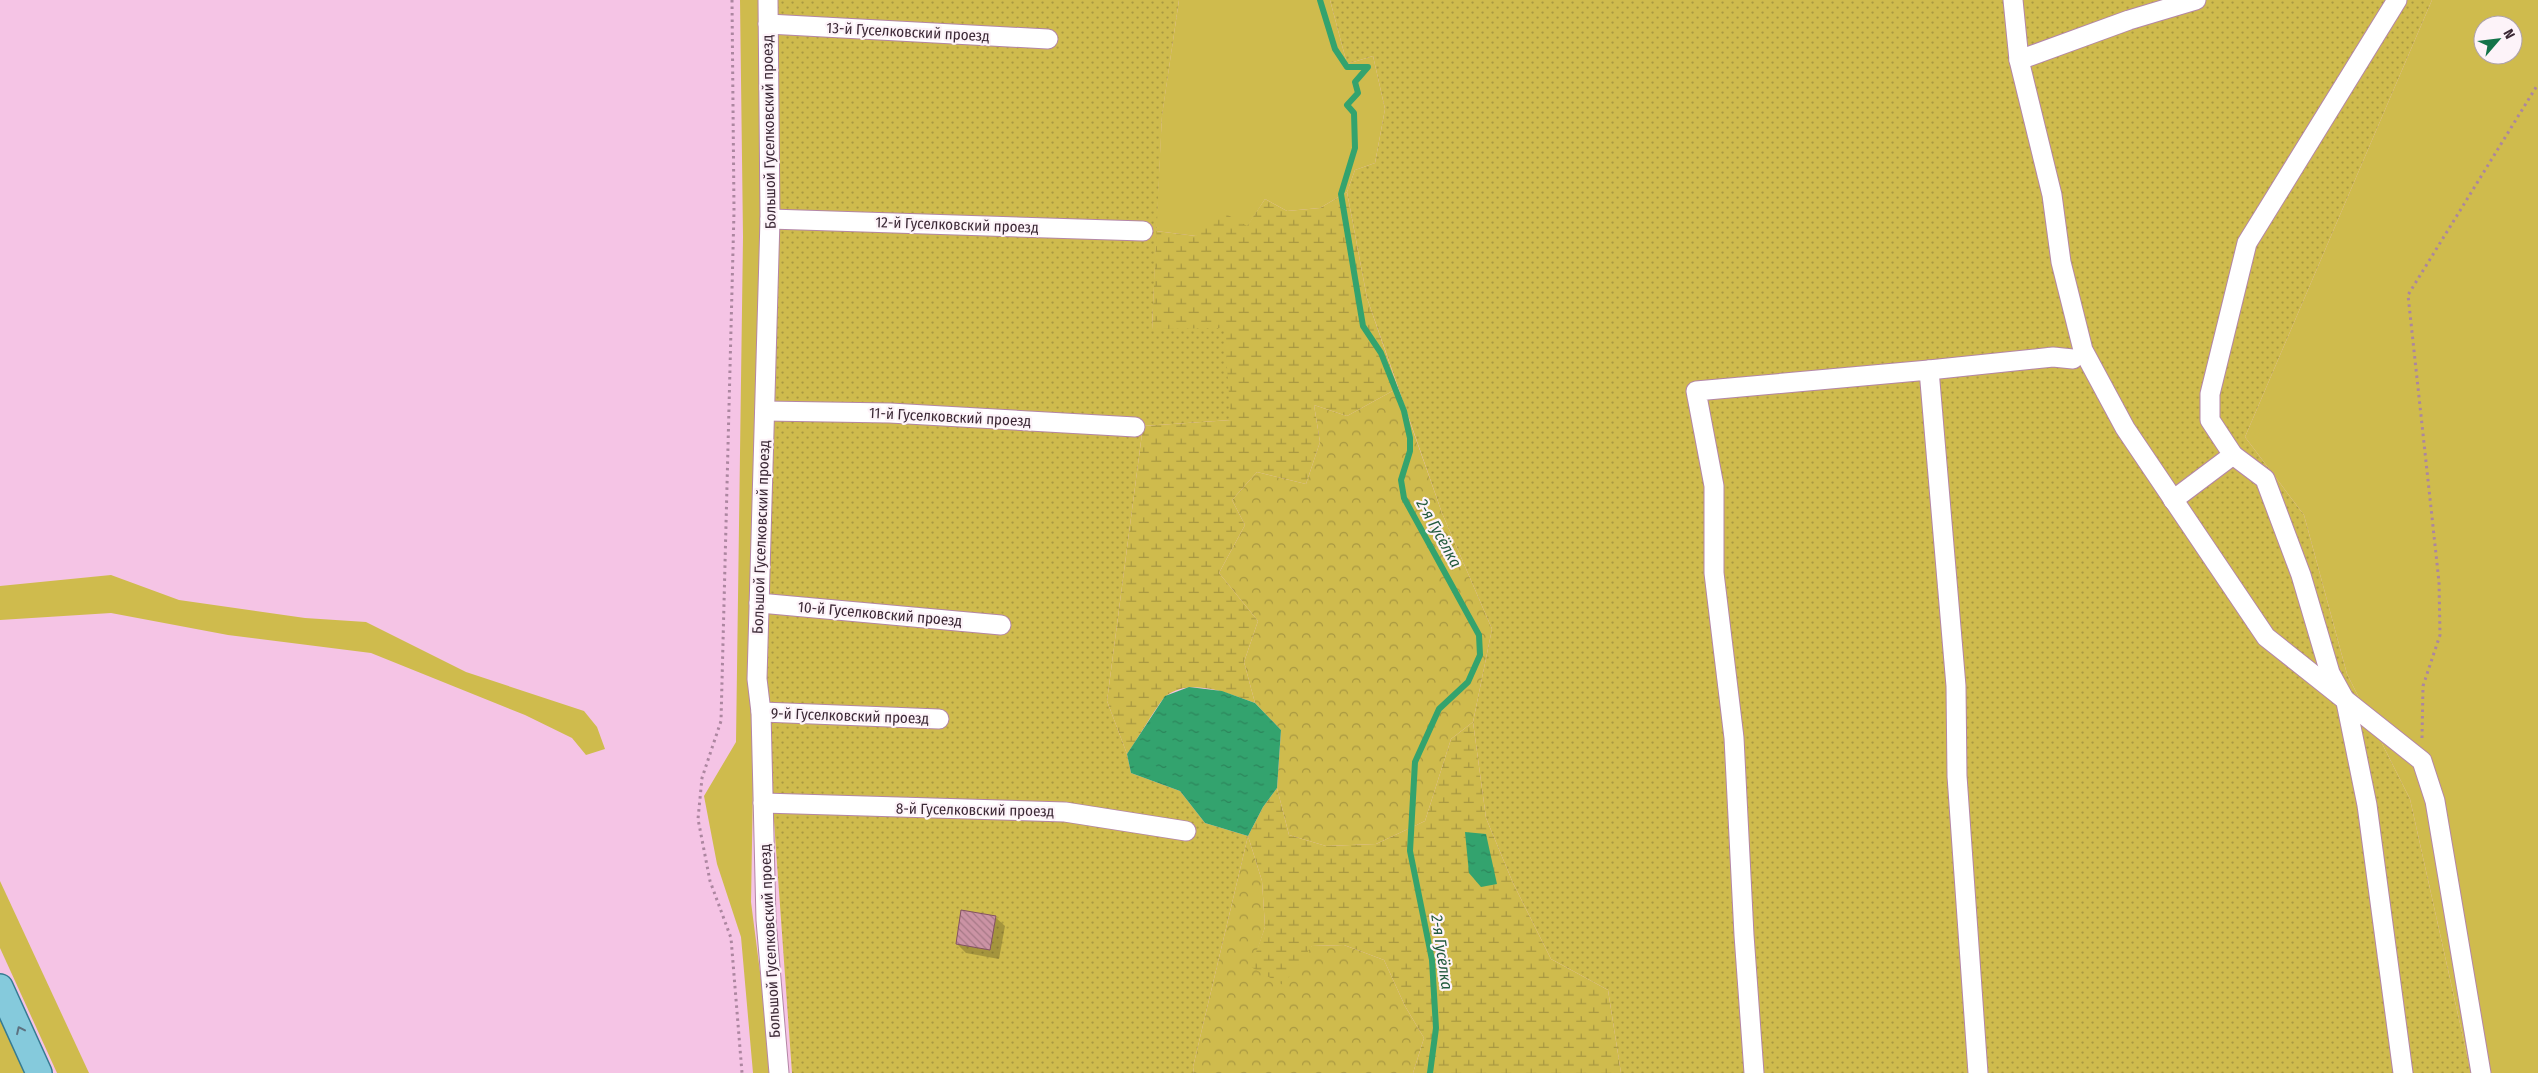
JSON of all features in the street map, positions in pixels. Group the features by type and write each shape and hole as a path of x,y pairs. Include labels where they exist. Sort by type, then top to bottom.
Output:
{"main road":[{"path":"0,987 39,1073"}],"street":[{"name":"Большой Гуселковский проезд","path":"768,0 770,219 756,679 761,712 766,920 779,1073"},
{"path":"2013,0 2019,60 2052,194 2061,262 2083,350 2125,428 2266,637 2422,762 2435,801 2481,1073"},
{"path":"2019,60 2128,20 2196,0"},
{"path":"2397,0 2247,243 2210,394 2210,420 2233,455 2265,479 2301,575 2330,673 2346,702 2367,805 2402,1073"},
{"name":"13-й Гуселковский проезд","path":"768,24 1048,39"},
{"name":"12-й Гуселковский проезд","path":"770,219 1143,231"},
{"path":"1754,1073 1744,935 1734,738 1714,573 1714,486 1696,391 1929,370 2053,356 2073,359"},
{"path":"1929,370 1956,686 1957,776 1978,1073"},
{"name":"11-й Гуселковский проезд","path":"765,411 890,413 1135,427"},
{"path":"2173,500 2233,455"},
{"name":"10-й Гуселковский проезд","path":"759,603 1001,626"},
{"name":"9-й Гуселковский проезд","path":"761,712 939,719"},
{"name":"8-й Гуселковский проезд","path":"763,803 1065,812 1186,831"}],"path":[{"path":"732,0 734,211 721,722 702,778 698,819 710,881 731,938 742,1073"},
{"path":"2422,762 2423,686 2440,635 2439,582 2408,295 2538,84"}],"green space":[{"path":"740,0 759,0 761,316 751,902 773,1073 753,1073 741,937 717,864 704,796 736,742 743,237"},
{"path":"777,0 1179,0 1162,116 1152,329 1224,328 1231,420 1143,426 1107,701 1127,754 1131,773 1180,791 1205,823 1248,836 1193,1067 1194,1073 792,1073 764,682"},
{"path":"1179,0 1330,0 1347,64 1373,56 1385,109 1375,163 1355,170 1347,192 1320,208 1287,211 1265,199 1247,227 1196,236 1156,231 1162,115"},
{"path":"1330,0 2432,0 2245,437 2304,515 2347,674 2410,799 2471,1073 1621,1073 1608,990 1551,959 1513,883 1486,818 1473,722 1492,629 1442,513 1367,298 1347,192 1355,170 1375,163 1385,109 1373,56 1347,64"},
{"path":"2432,0 2538,0 2538,1073 2471,1073 2410,799 2347,674 2304,515 2245,437"},
{"path":"1347,192 1367,298 1398,388 1347,416 1314,405 1320,442 1306,484 1257,472 1232,500 1245,525 1219,573 1258,621 1244,662 1255,703 1234,695 1198,687 1176,690 1163,699 1127,754 1107,701 1143,426 1231,420 1152,330 1156,231 1196,236 1221,211 1247,226 1265,199 1287,211 1320,208"},
{"path":"1398,388 1442,513 1492,629 1473,722 1451,739 1425,821 1376,844 1326,846 1289,835 1277,788 1281,730 1255,703 1244,662 1258,621 1219,573 1245,525 1232,500 1257,472 1306,484 1320,442 1314,405 1347,416"},
{"path":"111,575 179,600 305,618 366,622 466,672 584,711 597,727 605,749 586,755 572,738 525,715 371,653 228,635 111,613 0,620 0,586"},
{"path":"1473,722 1486,818 1513,883 1551,959 1608,990 1621,1073 1413,1073 1424,1038 1405,1006 1384,960 1344,945 1312,946 1283,985 1251,967 1265,927 1262,881 1248,836 1263,807 1277,788 1289,835 1326,846 1376,844 1425,821 1451,739"},
{"path":"1248,836 1262,881 1265,927 1252,967 1312,946 1344,945 1384,960 1405,1006 1424,1038 1413,1073 1194,1073 1193,1067"},
{"path":"0,881 89,1073 57,1073 0,948"},
{"path":"0,1000 33,1073 0,1073"}],"water":[{"path":"1189,687 1222,691 1255,703 1281,730 1277,788 1263,807 1248,836 1205,823 1180,791 1131,773 1127,754 1165,696"},
{"path":"1465,832 1486,834 1497,884 1481,887 1469,873"}],"building":[{"path":"961,910 996,916 990,950 956,944"}],"waterway":[{"name":"2-я Гусёлка","path":"1320,0 1335,49 1347,67 1368,67 1355,82 1358,93 1347,105 1354,113 1355,148 1341,194 1363,326 1381,353 1404,411 1410,438 1410,451 1401,480 1404,498 1479,635 1480,655 1468,682 1439,709 1415,762 1410,851 1432,960 1436,1028 1430,1073"}]}
